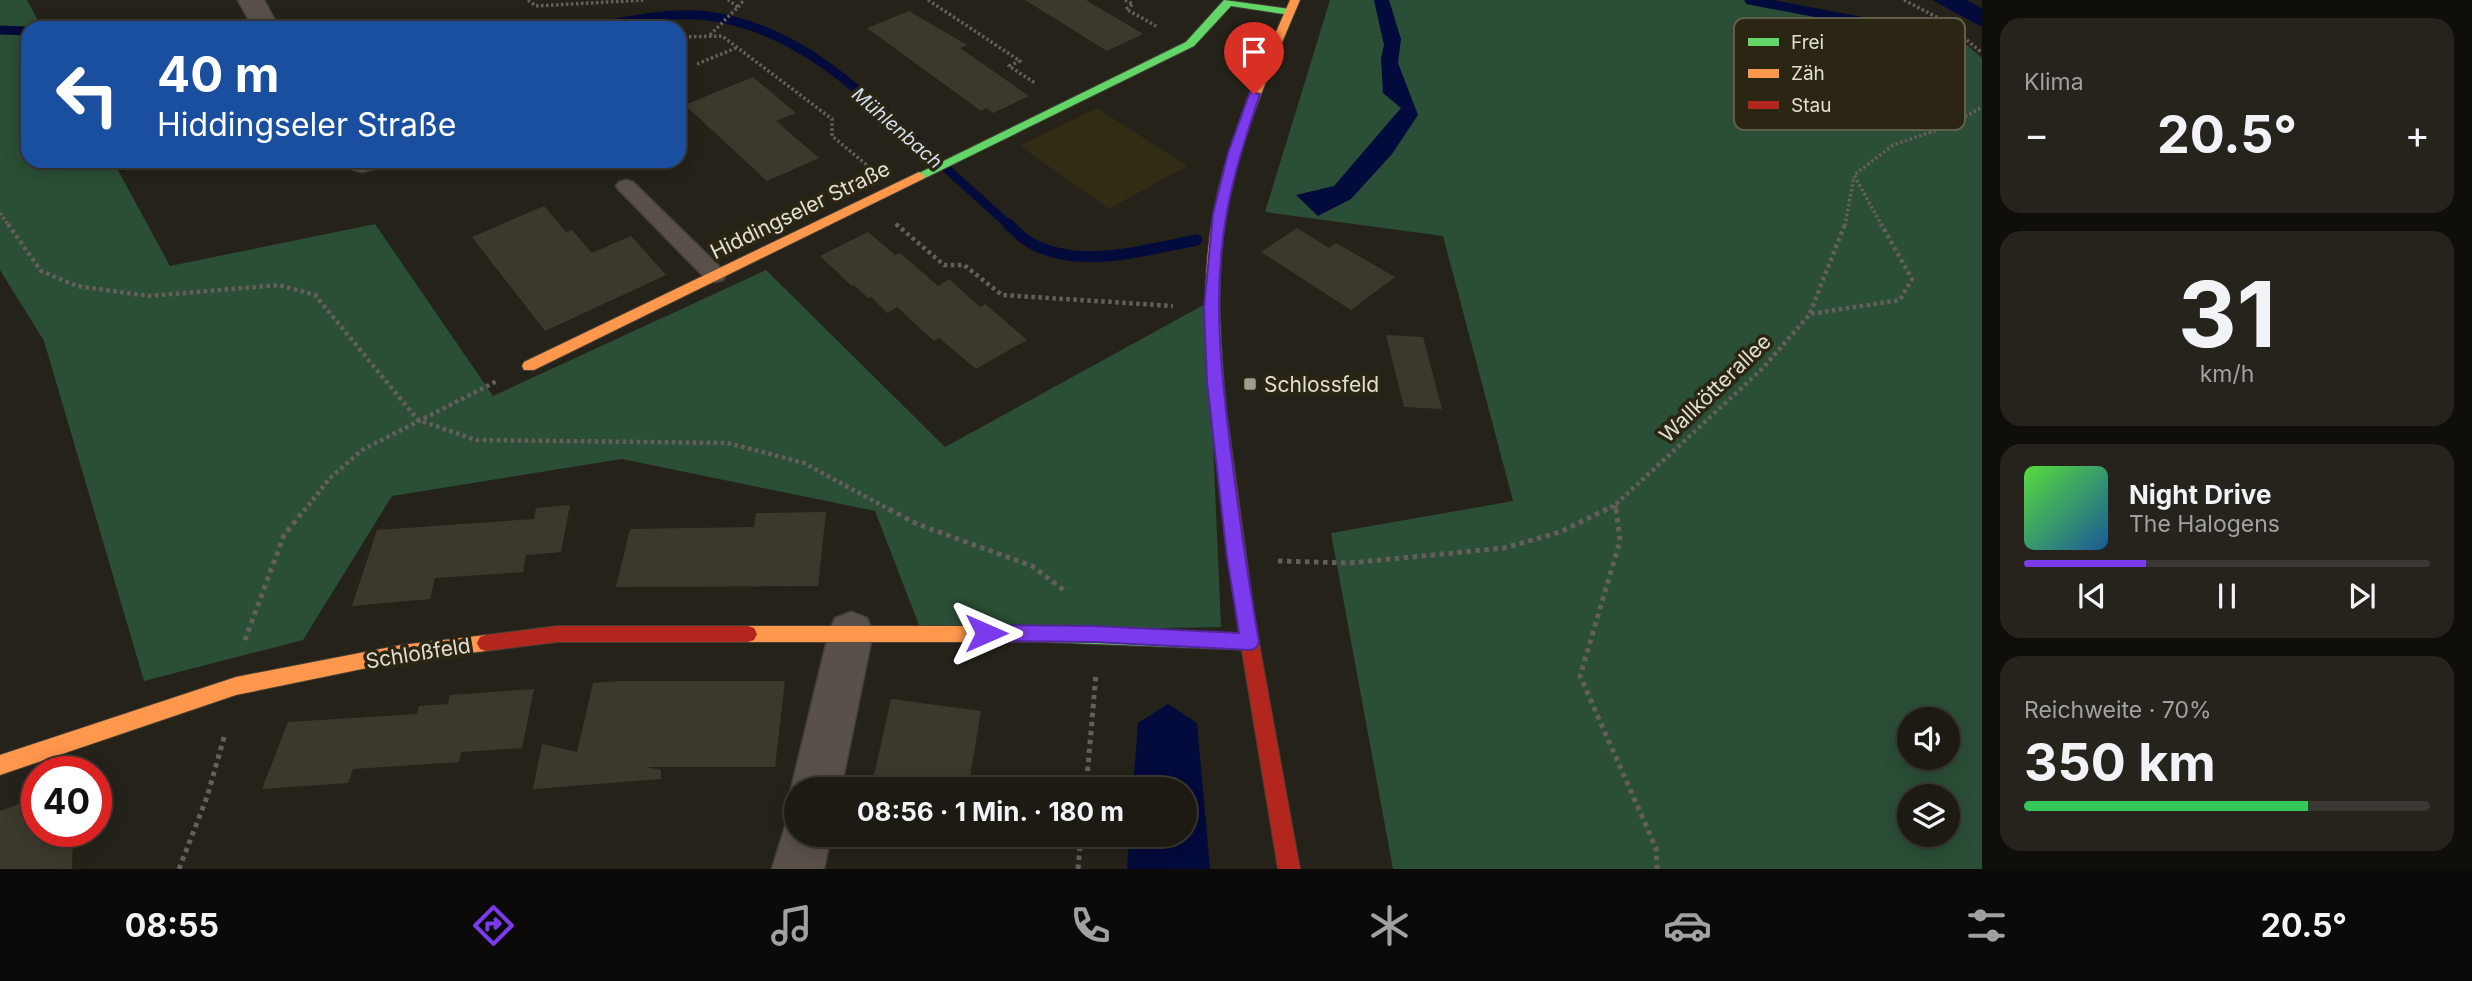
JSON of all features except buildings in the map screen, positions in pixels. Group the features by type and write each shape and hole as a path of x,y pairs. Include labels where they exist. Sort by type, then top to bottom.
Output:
{"street":[{"path":"251,0 262,21"},
{"name":"Hiddingseler Straße","path":"529,366 1190,44 1226,1 1292,6 1254,94 1234,153 1220,214 1211,308 1215,382 1236,557 1289,869"},
{"path":"819,777 851,632"},
{"name":"Schloßfeld","path":"0,765 236,686 401,653 557,634 1094,634 1250,642"},
{"path":"798,869 803,847"}],"lane":[{"path":"626,186 715,275"}],"path":[{"path":"528,0 536,6 644,0"},
{"path":"728,0 738,7"},
{"path":"709,35 744,0"},
{"path":"928,0 1020,61 1009,66 1066,104"},
{"path":"1125,0 1133,4 1126,9 1190,44"},
{"path":"1904,0 1943,18"},
{"path":"686,37 723,36 832,120 832,136 895,188"},
{"path":"1965,37 1982,53"},
{"path":"697,64 737,47"},
{"path":"1965,117 1982,107"},
{"path":"1810,314 1900,300 1912,279 1854,175 1893,145 1937,130"},
{"name":"Wallkötterallee","path":"1277,561 1350,563 1504,548 1560,532 1615,505 1761,370 1810,314 1843,235 1854,175"},
{"path":"869,200 944,265 964,265 1002,295 1211,308"},
{"path":"0,213 41,271 77,286 149,296 279,285 315,295 418,420 476,440 728,443 804,463 916,524 1032,566 1073,596"},
{"path":"179,869 207,797 236,686 247,630 284,535 330,478 354,457 418,420 529,366"},
{"path":"1615,505 1620,541 1580,676 1656,848 1657,869"},
{"path":"1087,777 1098,658 1094,634"},
{"path":"1078,869 1081,847"}],"shaded area":[{"path":"1374,0 1389,0 1401,39 1398,63 1418,115 1392,154 1351,199 1318,216 1296,195 1334,186 1401,108 1383,93 1381,58 1384,45"},
{"path":"1932,0 1966,0 1982,8 1982,27"},
{"path":"1097,108 1187,166 1109,209 1020,146"},
{"path":"1168,704 1197,723 1210,869 1127,869 1128,847 1197,847 1197,777 1134,777 1138,723"}],"green space":[{"path":"0,0 27,0 38,21 21,21 21,168 117,168 170,266 375,224 493,396 766,270 945,447 1207,303 1221,627 922,633 875,511 622,459 392,496 303,640 144,681 44,341 0,270"},
{"path":"1330,0 1742,0 1834,18 1734,18 1734,130 1965,130 1965,44 1982,58 1982,869 1393,869 1331,533 1513,501 1443,236 1265,212"}],"waterway":[{"name":"Mühlenbach","path":"1749,0 1844,18"},
{"name":"Mühlenbach","path":"629,21 678,15 708,16 766,31 792,44 840,76 885,113 1010,226"},
{"name":"Mühlenbach","path":"0,30 21,31"},
{"name":"Mühlenbach","path":"1008,224 1029,242 1049,251 1091,257 1134,253 1197,240"}],"traffic: fast":[{"path":"919,176 1190,44 1228,2 1290,12"},
{"path":"1045,634 1250,642"}],"traffic: slow":[{"path":"1218,408 1213,296 1220,213 1232,161 1248,114 1295,0"},
{"path":"529,366 919,176"},
{"path":"748,634 1045,634"},
{"path":"0,765 236,686 401,653 486,643"}],"traffic: jam":[{"path":"1218,408 1246,621 1289,869"},
{"path":"486,643 557,634 748,634"}],"place":[{"name":"Schlossfeld","path":"1250,384"}],"route":[{"path":"986,633 1094,634 1250,642 1236,557 1215,382 1211,308 1220,214 1234,153 1254,94"}]}
